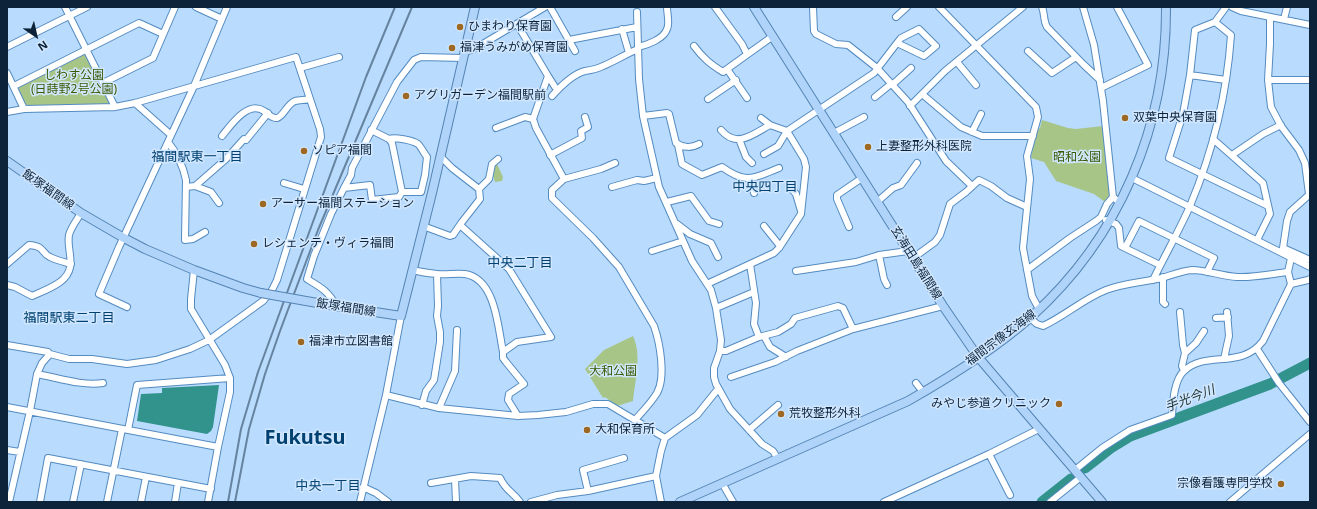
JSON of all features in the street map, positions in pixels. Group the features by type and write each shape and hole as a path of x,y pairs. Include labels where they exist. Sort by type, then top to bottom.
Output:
{"main road":[{"path":"401,316 476,7"},
{"name":"玄海田島福間線","path":"754,7 943,306 978,357 1102,502"},
{"name":"福間宗像玄海線","path":"680,502 908,401 978,357 1016,330 1063,285 1079,267 1110,222 1132,178 1143,149 1161,76 1166,7"},
{"name":"飯塚福間線","path":"7,162 81,213 124,238 194,270 243,288 337,307 401,316"}],"street":[{"path":"65,7 115,107"},
{"path":"7,47 87,7"},
{"path":"103,83 153,58 175,7"},
{"path":"196,7 222,18"},
{"path":"127,307 99,294 194,86 227,7"},
{"path":"337,307 331,296 326,291 307,279 314,256 351,175 352,168 397,82 414,60 421,57 464,55 546,7"},
{"path":"550,7 575,51"},
{"path":"552,96 556,91 576,76 604,66 662,36 667,30 667,7"},
{"path":"715,7 742,44 747,54"},
{"path":"813,7 814,30 816,34 836,44 848,45 877,68 910,106 946,162 972,186"},
{"path":"896,17 907,7"},
{"path":"910,106 945,72 1023,7"},
{"path":"1042,7 1044,12 1044,22 1047,27 1100,80"},
{"path":"1026,270 1101,217 1113,197 1100,80 1094,45 1083,7"},
{"path":"1101,88 1149,68 1117,7"},
{"path":"1226,7 1215,22 1195,30 1190,75 1183,114 1169,158 1268,206"},
{"path":"1232,7 1241,11 1310,25"},
{"path":"1284,20 1287,7"},
{"path":"941,8 1036,106 1038,117 1027,156 1030,179 1023,248 1032,296 1039,309"},
{"path":"637,12 639,79 643,116 659,187 692,261 711,290 716,308 721,340 720,351 714,368 714,377 718,389 730,409 762,444 773,451 778,459"},
{"path":"1270,17 1268,80 1271,107 1281,125 1299,150 1308,174 1309,194 1290,212 1282,250"},
{"path":"1153,280 1190,207 1202,174 1221,111 1231,35 1215,22"},
{"path":"14,86 139,23 163,34"},
{"path":"517,24 555,87"},
{"path":"569,40 637,26"},
{"path":"622,29 629,53"},
{"path":"764,154 778,146 787,131 874,73 877,68 897,43 901,38 919,29 936,46 924,56 897,43"},
{"path":"694,46 703,59 723,72 773,36"},
{"path":"1028,51 1052,73 1076,57"},
{"path":"7,112 24,109 115,107 135,103 296,57 320,129 321,137 304,189 284,261 272,290 263,301 208,340 190,349 156,360 127,364 92,359 69,359 50,354 48,352 7,345"},
{"path":"300,68 336,58 335,65"},
{"path":"957,62 976,85"},
{"path":"727,68 747,98"},
{"path":"875,98 911,68"},
{"path":"7,73 24,109"},
{"path":"1190,75 1226,80"},
{"path":"548,76 533,119 536,128 564,179"},
{"path":"708,98 736,80"},
{"path":"1268,80 1310,80"},
{"path":"922,94 961,127 982,136 1033,136"},
{"path":"222,136 237,117 251,109 261,109 274,118 280,117 287,106 294,101 310,99"},
{"path":"135,103 171,135"},
{"path":"195,186 226,159 244,139 246,140 268,113"},
{"path":"643,116 667,113 670,114 675,141 678,145 682,164 702,175 722,167 733,175 750,179 779,168"},
{"path":"972,132 981,114"},
{"path":"496,128 525,117 533,119"},
{"path":"550,155 582,138 581,131 588,127 585,117"},
{"path":"834,133 864,117"},
{"path":"707,284 774,253 801,214 807,176 804,159 787,131 770,125 761,118"},
{"path":"721,130 727,136 739,139 746,138 770,125"},
{"path":"1232,155 1263,134 1281,125"},
{"path":"371,130 389,139 392,143 402,192"},
{"path":"344,188 370,185 372,200 399,196 402,192 420,192 427,157 418,144 404,139 389,139"},
{"path":"739,139 746,156 752,163"},
{"path":"1213,139 1263,183 1270,214 1257,240"},
{"path":"168,142 174,150 184,173 186,187 184,240 193,239 205,232"},
{"path":"678,145 692,147 699,144"},
{"path":"423,226 453,236 480,199 479,189 452,168 440,156"},
{"path":"479,189 489,179 492,164 498,159"},
{"path":"615,163 601,169 564,179 552,190 552,198 594,238 619,267 654,326 657,336 662,373 660,385 657,393 635,420"},
{"path":"877,202 894,188 901,185 917,163"},
{"path":"612,187 637,180 644,181 657,178"},
{"path":"849,227 837,200 837,195 862,178"},
{"path":"1132,178 1257,240 1310,260"},
{"path":"750,179 754,193"},
{"path":"796,271 856,262 880,255 911,255 935,242 940,235 950,204 979,180 991,186 1007,198 1027,207"},
{"path":"284,183 304,189"},
{"path":"186,187 195,186 211,192 220,203"},
{"path":"790,187 796,194 801,214"},
{"path":"667,202 691,196 709,221 719,224"},
{"path":"1113,197 1120,203"},
{"path":"7,285 15,287 32,296 60,282 66,275 71,264 68,242 69,234 81,213"},
{"path":"1101,217 1116,224 1119,228 1121,246 1160,265"},
{"path":"1125,248 1139,221 1214,258 1207,272"},
{"path":"676,224 690,234 711,243 718,257"},
{"path":"460,225 509,269 551,337 517,342 503,352"},
{"path":"764,226 780,246"},
{"path":"652,251 683,241"},
{"path":"7,264 29,245 43,249 48,257 71,264"},
{"path":"1282,250 1291,258 1310,267"},
{"path":"880,255 884,279 887,285"},
{"path":"1075,470 1102,448 1119,437 1137,427 1172,415 1173,397 1184,371 1201,363 1247,355 1257,349 1263,341 1291,284 1288,272 1291,258"},
{"path":"750,264 756,302 754,324 761,337 770,347 786,357"},
{"path":"194,270 191,309 208,340 225,365 230,378 230,392 208,502"},
{"path":"412,270 437,274 466,274 478,280 484,286 493,303 504,358 524,384 509,394 508,400 518,416"},
{"path":"1030,318 1042,326 1056,320 1082,302 1106,290 1191,270 1237,277 1288,272"},
{"path":"422,405 426,391 434,380 437,365 440,332 437,316 437,274"},
{"path":"1163,277 1163,302 1165,304"},
{"path":"1291,284 1310,279"},
{"path":"716,308 754,292"},
{"path":"720,351 726,351 778,332 791,324 794,318 838,306 843,308 853,329"},
{"path":"731,377 775,362 853,329 943,306"},
{"path":"1180,312 1183,345 1186,353"},
{"path":"1216,318 1228,315 1229,336 1224,359"},
{"path":"360,502 386,395 401,316"},
{"path":"438,408 455,371 457,330"},
{"path":"1184,371 1182,366 1186,353 1196,343 1204,331"},
{"path":"1257,349 1277,380 1310,422"},
{"path":"9,502 9,489 30,411 37,374 42,363 50,354"},
{"path":"37,374 81,383 104,383"},
{"path":"107,502 137,385 230,378"},
{"path":"916,382 923,392"},
{"path":"661,502 656,476 665,438 697,415 718,389"},
{"path":"386,395 438,408 518,416 566,412 594,404 608,404 665,438"},
{"path":"749,430 778,405"},
{"path":"7,407 218,447"},
{"path":"884,502 989,454 1039,429"},
{"path":"1235,501 1310,434"},
{"path":"7,450 20,452"},
{"path":"989,454 1010,495"},
{"path":"40,502 48,458 211,489"},
{"path":"588,491 583,470 624,458"},
{"path":"73,502 81,464"},
{"path":"431,483 471,476 500,478 504,487 514,494 520,502"},
{"path":"531,502 558,495 588,491 656,476"},
{"path":"141,502 146,477"},
{"path":"1050,502 1081,477"},
{"path":"455,479 456,502"},
{"path":"175,502 178,483"},
{"path":"722,484 733,502"},
{"path":"363,487 376,493 388,502"}],"green space":[{"name":"しわす公園 (日蒔野2号公園)","path":"83,54 86,55 110,102 107,104 28,106 26,104 18,90 19,87"},
{"name":"昭和公園","path":"1042,120 1076,129 1103,126 1111,196 1105,202 1094,194 1056,181 1044,162 1031,158 1037,130 1040,128"},
{"path":"497,164 503,177 502,181 495,182 493,175"},
{"name":"大和公園","path":"633,336 636,343 637,360 633,401 617,406 605,397 603,398 585,369 604,350"}],"shaded area":[{"path":"219,385 213,427 207,434 137,421 141,394 162,393 162,388"}],"waterway":[{"name":"手光今川","path":"1085,468 1112,447 1130,436 1270,384 1310,363"},
{"name":"手光今川","path":"1042,502 1071,479"}],"railway":[{"path":"228,502 241,429 258,372 366,77 395,7"},
{"path":"235,502 249,429 265,374 280,331 318,230 412,7"}],"place":[{"name":"ひまわり保育園","path":"460,27"},
{"name":"福津うみがめ保育園","path":"452,48"},
{"name":"アグリガーデン福間駅前","path":"406,96"},
{"name":"双葉中央保育園","path":"1125,118"},
{"name":"上妻整形外科医院","path":"868,147"},
{"name":"ソピア福間","path":"304,151"},
{"name":"アーサー福間ステーション","path":"263,204"},
{"name":"レシェンテ・ヴィラ福間","path":"254,244"},
{"name":"福津市立図書館","path":"301,342"},
{"name":"みやじ参道クリニック","path":"1059,404"},
{"name":"荒牧整形外科","path":"781,414"},
{"name":"大和保育所","path":"587,430"},
{"name":"宗像看護専門学校","path":"1281,484"}],"district":[{"name":"福間駅東一丁目","path":"197,157"},
{"name":"中央四丁目","path":"765,187"},
{"name":"中央二丁目","path":"520,263"},
{"name":"福間駅東二丁目","path":"69,318"},
{"name":"Fukutsu","path":"305,438"},
{"name":"中央一丁目","path":"328,486"}]}
